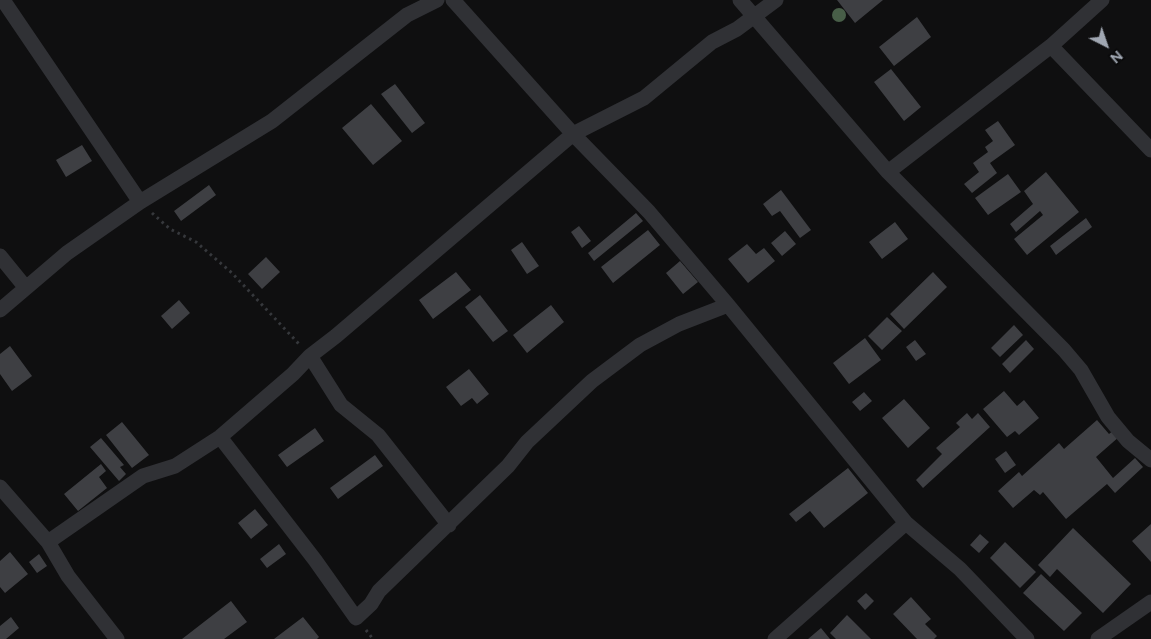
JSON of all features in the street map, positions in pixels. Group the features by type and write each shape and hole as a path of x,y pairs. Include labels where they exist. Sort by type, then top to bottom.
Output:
{"street":[{"path":"3,0 140,202"},
{"path":"0,310 67,253 140,202 272,121 407,15 437,0"},
{"path":"452,0 573,134 649,212 728,305 906,523 960,569 1027,639"},
{"path":"740,0 888,172 1064,350 1081,370 1108,417 1128,441 1151,460"},
{"path":"48,542 143,476 175,466 220,438 293,374 310,356 573,134 644,98 712,42 737,30 776,0"},
{"path":"888,172 1051,46 1102,0"},
{"path":"1051,46 1151,150"},
{"path":"0,256 26,288"},
{"path":"220,438 315,560 356,618 371,604 379,591 508,466 527,442 592,381 640,345 679,324 728,305"},
{"path":"310,356 341,405 378,435 449,525"},
{"path":"0,486 48,542 68,576 117,639"},
{"path":"775,639 906,523"},
{"path":"1098,639 1151,602"}],"path":[{"path":"140,202 161,222 196,242 232,273 310,356"}],"building":[{"path":"837,0 883,0 855,23"},
{"path":"917,17 931,37 894,66 879,47"},
{"path":"891,69 921,107 904,121 874,82"},
{"path":"395,84 425,123 412,133 381,94"},
{"path":"371,104 402,141 373,165 342,128"},
{"path":"998,121 1015,145 990,163 997,173 972,193 964,184 979,172 973,163 988,152 985,147 993,141 985,130"},
{"path":"82,145 92,161 66,177 56,160"},
{"path":"1046,172 1079,212 1027,255 1014,239 1043,215 1040,211 1016,232 1010,224 1033,204 1024,191"},
{"path":"1008,174 1021,192 988,215 975,198"},
{"path":"209,185 216,195 181,221 174,211"},
{"path":"781,190 811,230 800,238 780,211 772,216 763,204"},
{"path":"636,213 643,221 594,261 588,253"},
{"path":"1086,218 1092,227 1056,255 1050,246"},
{"path":"895,222 908,239 882,259 869,242"},
{"path":"579,226 591,241 582,248 571,232"},
{"path":"648,230 660,245 613,283 601,267"},
{"path":"785,231 796,244 782,256 771,243"},
{"path":"522,242 539,266 527,274 511,250"},
{"path":"747,244 756,254 764,248 775,261 748,283 728,259"},
{"path":"266,257 280,272 262,289 248,274"},
{"path":"680,261 698,282 683,294 666,273"},
{"path":"456,272 471,290 433,319 419,300"},
{"path":"933,272 947,287 904,329 890,314"},
{"path":"480,295 508,331 493,342 465,307"},
{"path":"179,300 190,313 172,329 161,316"},
{"path":"551,305 564,322 527,353 513,335"},
{"path":"887,317 902,331 882,350 868,336"},
{"path":"1014,325 1023,335 1000,357 991,348"},
{"path":"865,338 881,360 849,384 833,363"},
{"path":"915,340 926,354 916,361 906,347"},
{"path":"1026,340 1034,349 1010,373 1002,364"},
{"path":"10,346 32,376 12,391 0,374 0,354"},
{"path":"469,369 489,394 477,404 472,398 461,406 446,387"},
{"path":"1004,391 1017,406 1024,400 1039,418 1019,435 1015,431 1007,437 983,409"},
{"path":"864,392 872,401 860,411 852,402"},
{"path":"904,399 930,428 908,448 882,418"},
{"path":"967,413 972,419 978,413 990,427 923,488 916,480 942,454 936,448 960,427 956,423"},
{"path":"1097,420 1109,434 1114,430 1120,436 1096,457 1113,478 1135,458 1143,467 1115,493 1107,484 1066,519 1043,492 1040,495 1034,490 1013,508 998,491 1019,472 1022,476 1059,443 1064,449"},
{"path":"122,422 149,455 132,468 106,435"},
{"path":"315,428 324,441 287,467 278,455"},
{"path":"101,438 124,465 120,467 126,474 119,481 90,447"},
{"path":"1006,451 1016,465 1005,473 995,459"},
{"path":"375,455 383,466 338,499 330,488"},
{"path":"101,464 106,471 99,477 107,488 78,511 64,494"},
{"path":"848,468 868,493 824,528 810,511 796,522 789,514"},
{"path":"255,509 268,525 251,539 238,523"},
{"path":"1151,524 1151,562 1132,541"},
{"path":"1073,528 1131,584 1103,613 1057,569 1050,577 1038,565"},
{"path":"980,534 989,542 979,553 970,545"},
{"path":"1005,542 1036,572 1020,588 990,558"},
{"path":"279,544 286,554 267,568 260,559"},
{"path":"10,552 28,574 5,593 0,587 0,561"},
{"path":"39,554 47,566 37,573 29,562"},
{"path":"1041,574 1082,613 1064,631 1023,593"},
{"path":"866,593 874,601 865,610 857,601"},
{"path":"911,597 931,619 925,624 937,636 934,639 917,639 893,614"},
{"path":"231,601 247,622 224,639 182,639"},
{"path":"847,615 871,639 836,639 830,633"},
{"path":"11,617 19,628 6,639 0,639 0,626"},
{"path":"303,617 319,637 317,639 274,639"},
{"path":"821,628 830,639 808,639"}]}
